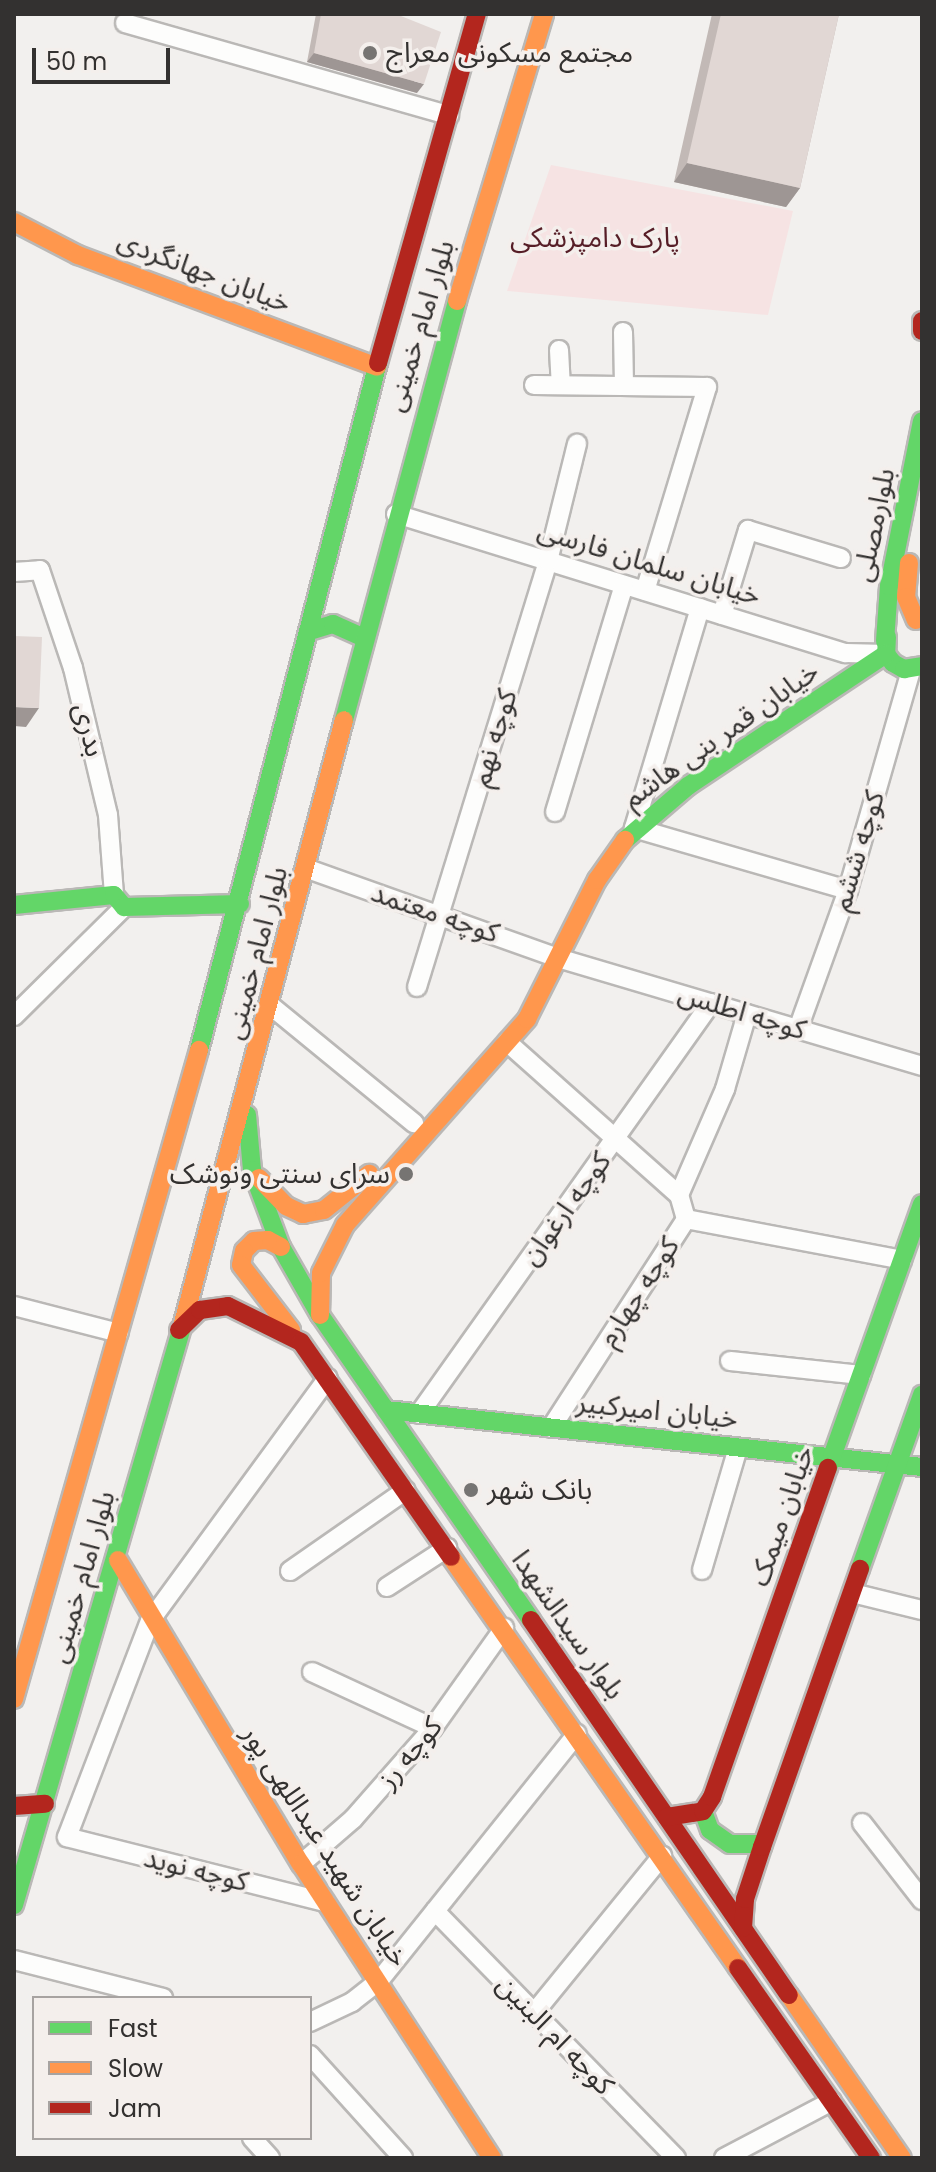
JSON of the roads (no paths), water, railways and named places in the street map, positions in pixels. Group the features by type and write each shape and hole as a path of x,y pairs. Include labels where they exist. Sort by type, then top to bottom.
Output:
{"street":[{"name":"بلوار امام خمینی","path":"14,1699 240,904 377,367 477,14"},
{"name":"بلوار امام خمینی","path":"14,1905 17,1878 45,1804 118,1560 179,1330 246,1098 308,869 396,514 544,14"},
{"path":"125,23 449,115"},
{"name":"خیابان جهانگردی","path":"14,222 78,255 377,367"},
{"path":"922,322 922,331"},
{"path":"623,332 624,386"},
{"path":"559,350 561,385"},
{"path":"534,385 707,387 645,591"},
{"name":"بلوارمصلی","path":"886,647 889,586 922,421"},
{"name":"کوچه نهم","path":"417,987 548,561 577,444"},
{"name":"خیابان سلمان فارسی","path":"396,514 846,653 886,647"},
{"name":"بلوارمصلی","path":"919,621 904,585 922,518"},
{"path":"722,615 748,530 841,558"},
{"name":"بدری","path":"14,572 40,570 92,740 108,815 119,901"},
{"path":"555,812 624,585"},
{"path":"700,608 634,828 848,890"},
{"name":"خیابان قمر بنی هاشم","path":"320,1315 321,1273 345,1225 527,1019 532,1001 561,959 597,880 634,828 688,786 886,647 896,624 919,621"},
{"path":"310,631 345,625 365,638"},
{"path":"886,647 898,667 918,670"},
{"name":"کوچه ششم","path":"798,1029 848,890 918,670"},
{"name":"کوچه معتمد","path":"308,869 561,959"},
{"path":"14,905 119,901 240,904"},
{"path":"14,1016 119,901"},
{"name":"کوچه اطلس","path":"561,959 922,1066"},
{"name":"خیابان قمر بنی هاشم","path":"252,1170 286,1206 303,1214 324,1210 354,1191 514,1010 532,1001"},
{"name":"کوچه ارغوان","path":"419,1414 711,1003"},
{"path":"271,1006 414,1123"},
{"name":"کوچه چهارم","path":"551,1428 686,1219 679,1195 725,1089 747,1014"},
{"path":"507,1042 679,1195"},
{"name":"بلوار سیدالشهدا","path":"246,1098 252,1170 281,1247 320,1315 902,2158"},
{"name":"خیابان میمک","path":"703,1811 712,1797 922,1204"},
{"path":"686,1219 902,1260"},
{"path":"281,1247 268,1240 254,1241 244,1251 241,1265 301,1342"},
{"path":"14,1306 119,1333"},
{"name":"بلوار سیدالشهدا","path":"179,1330 200,1310 228,1306 301,1342 504,1628 871,2158"},
{"path":"730,1361 861,1375"},
{"path":"150,1621 328,1378"},
{"path":"743,1928 745,1899 763,1844 922,1395"},
{"name":"خیابان امیرکبیر","path":"386,1410 922,1467"},
{"path":"702,1570 738,1448"},
{"path":"290,1571 406,1490"},
{"path":"387,1587 447,1548"},
{"name":"خیابان شهید عبداللهی پور","path":"118,1560 150,1621 301,1864 492,2158"},
{"path":"852,1593 922,1610"},
{"name":"کوچه نوید","path":"150,1621 67,1837 325,1902"},
{"name":"کوچه رز","path":"301,1864 353,1819 433,1728 504,1628"},
{"path":"312,1672 433,1728"},
{"path":"312,2021 352,2002 378,1982 577,1734"},
{"path":"14,1806 45,1804"},
{"path":"667,1817 703,1811 710,1830 730,1844 763,1844"},
{"path":"862,1823 922,1900"},
{"path":"534,2013 662,1856"},
{"path":"682,1884 696,1882 701,1867"},
{"name":"کوچه ام البنین","path":"435,1911 676,2158"},
{"path":"14,1960 154,1996"},
{"path":"312,2057 403,2158"},
{"path":"724,2158 832,2101"},
{"path":"254,2140 270,2158"}],"place":[{"name":"مجتمع مسکونی معراج","path":"370,53"},
{"name":"سرای سنتی ونوشک","path":"406,1174"},
{"name":"بانک شهر","path":"471,1490"}],"park label":[{"name":"پارک دامپزشکی","path":"595,238"}]}
